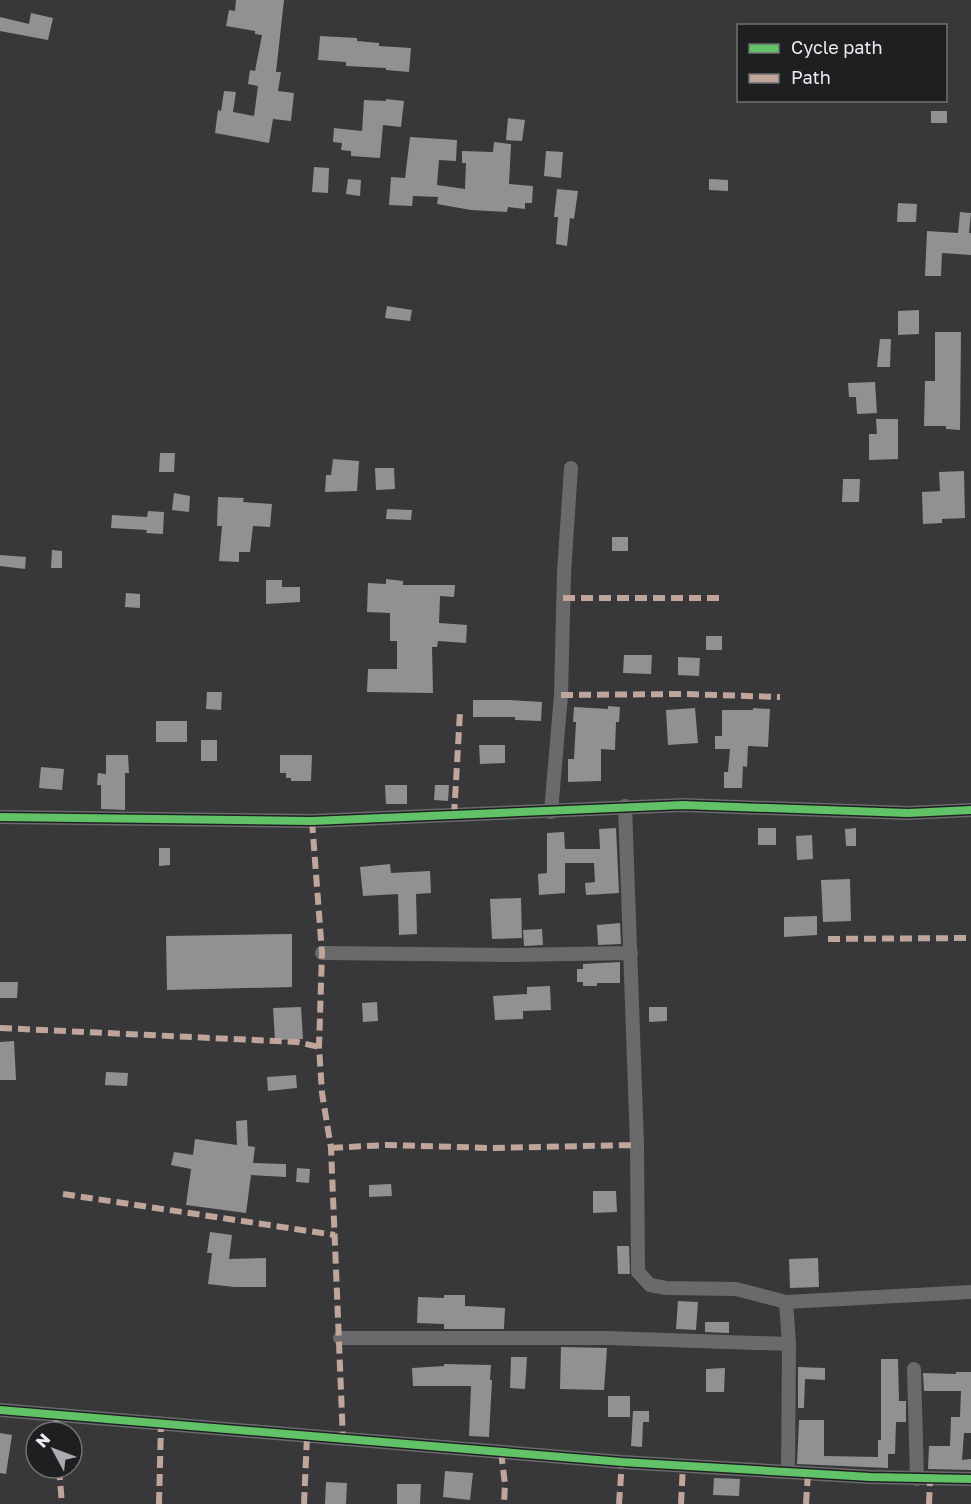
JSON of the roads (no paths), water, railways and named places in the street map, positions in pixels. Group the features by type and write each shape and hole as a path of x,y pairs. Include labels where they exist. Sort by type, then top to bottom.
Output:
{"street":[{"path":"551,812 561,695 564,573 571,468"},
{"path":"0,817 312,821 551,812 625,806 695,805 908,813 971,810"},
{"path":"625,806 637,1145 638,1272 650,1285 666,1288 736,1289 786,1302 971,1292"},
{"path":"322,953 500,955 631,953"},
{"path":"786,1302 789,1344 788,1472"},
{"path":"340,1338 608,1338 789,1344"},
{"path":"914,1369 917,1479"},
{"path":"0,1410 622,1462 917,1479 971,1479"}]}
